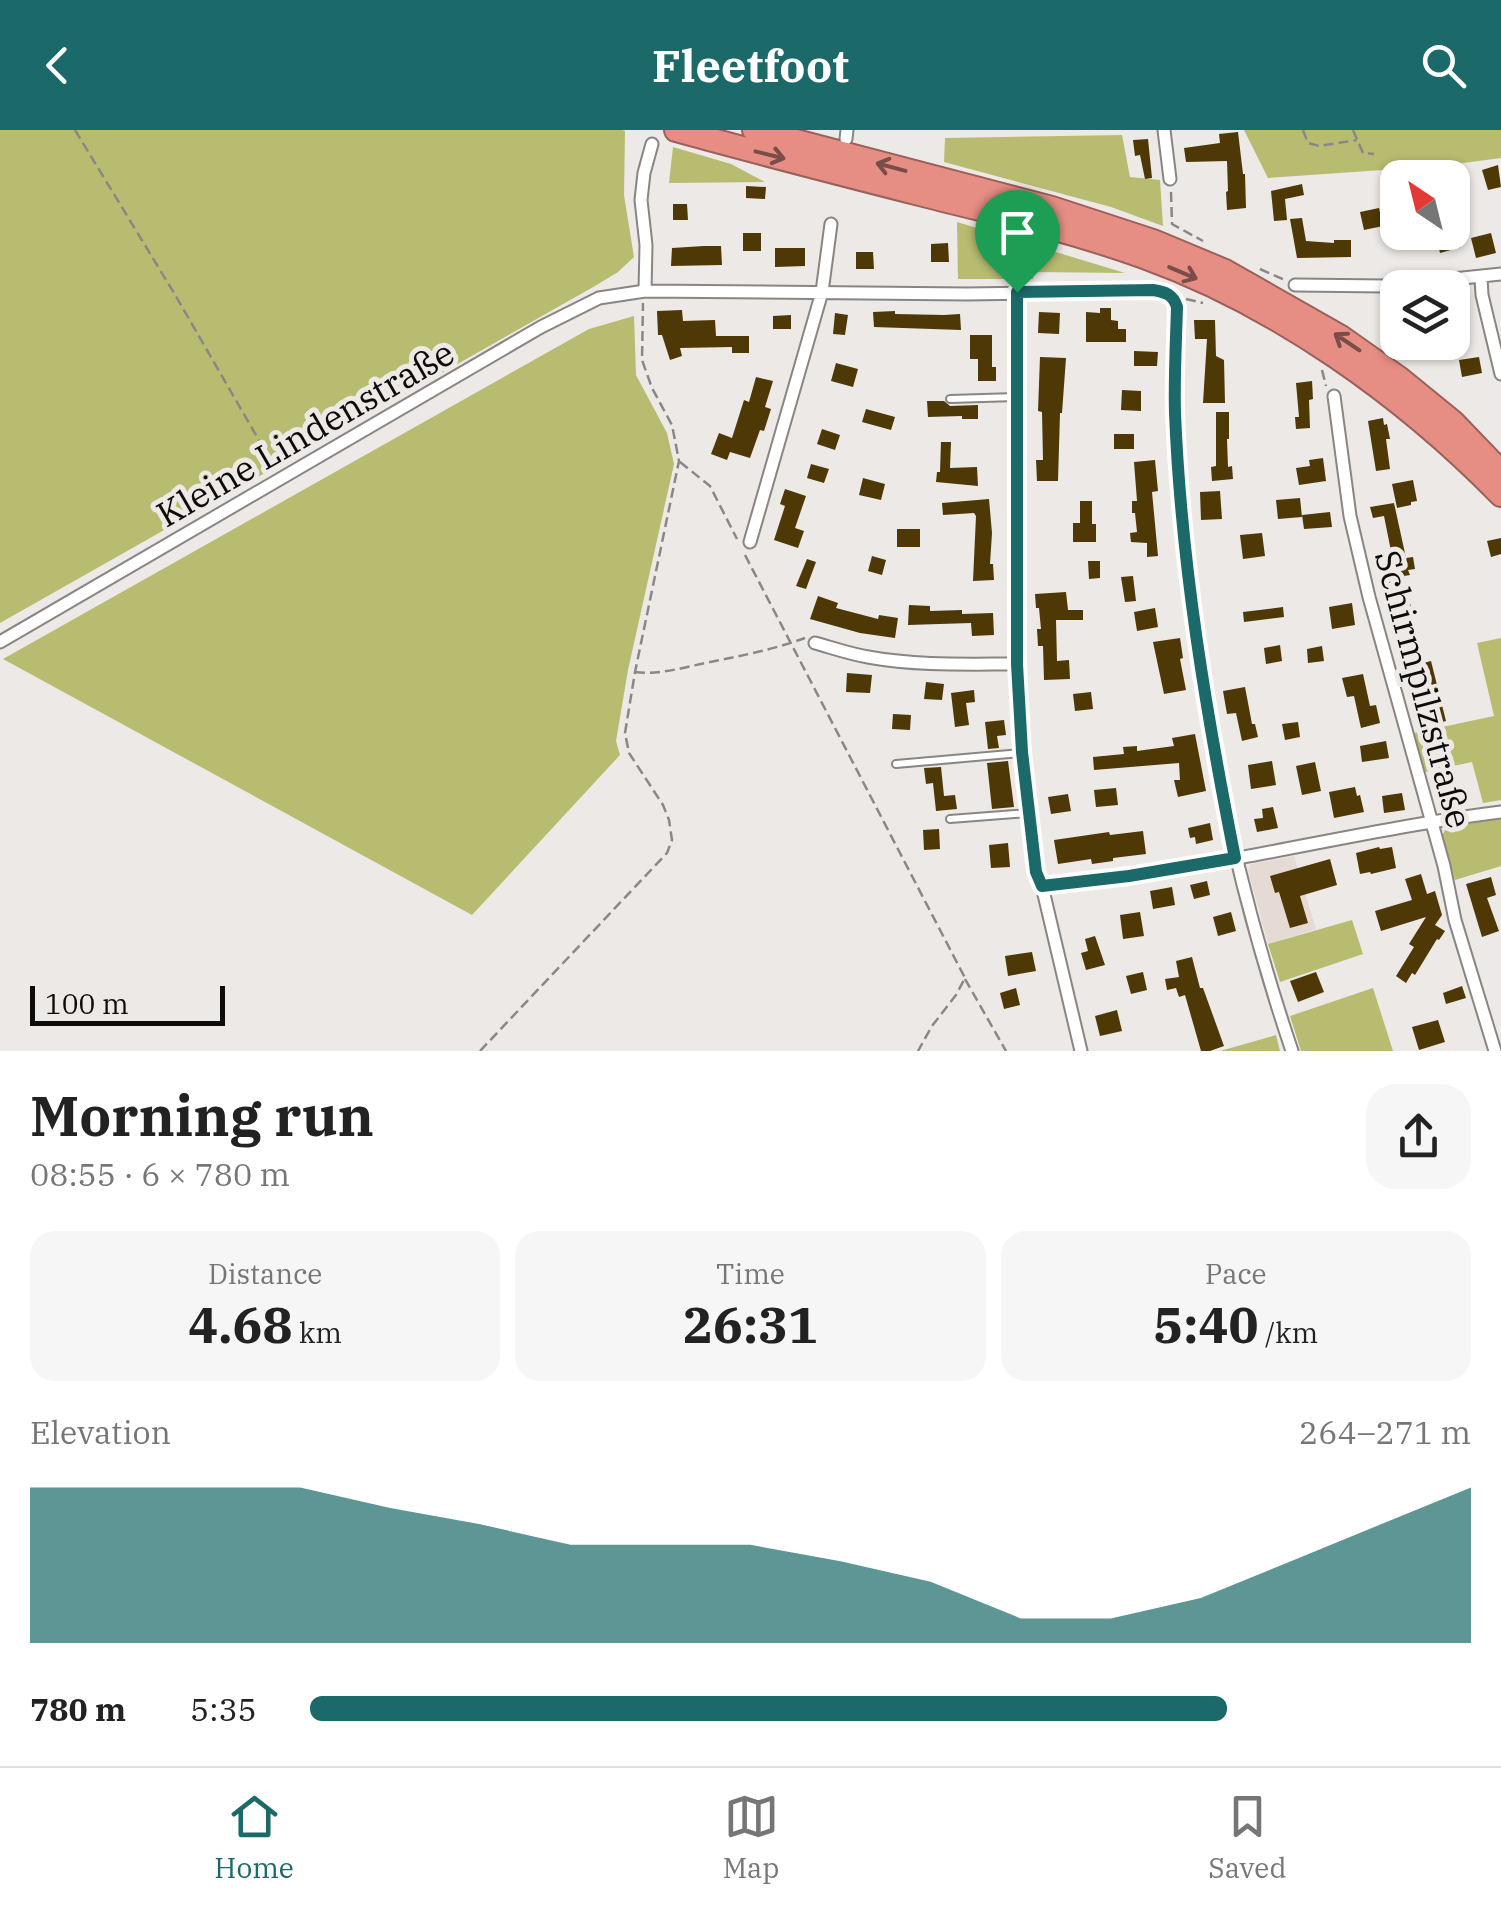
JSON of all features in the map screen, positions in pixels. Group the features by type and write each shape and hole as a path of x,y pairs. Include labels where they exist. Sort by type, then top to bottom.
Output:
{"highway":[{"path":"676,130 1047,226 1146,258 1210,285 1262,312 1363,375 1407,408 1501,495"},
{"path":"754,130 1052,208 1153,240 1225,271 1341,337 1399,378 1452,422 1501,472"}],"street":[{"path":"1164,130 1170,179"},
{"path":"645,291 641,200 652,144"},
{"path":"744,540 822,292 831,224"},
{"path":"1295,285 1386,286 1501,274"},
{"path":"1481,278 1501,374"},
{"name":"Kleine Lindenstraße","path":"0,642 541,327 598,298 645,291 1153,290 1163,291 1176,303"},
{"path":"1017,292 1017,664 1022,752 1036,872 1081,1051"},
{"path":"1176,303 1175,412 1187,574 1210,732 1235,858 1292,1051"},
{"name":"Schirmpilzstraße","path":"1334,396 1350,516 1369,597 1444,866 1454,920 1494,1051"},
{"path":"815,643 894,660 1017,664"},
{"path":"1042,886 1129,876 1430,820 1501,812"}],"lane":[{"path":"950,399 1017,396"},
{"path":"896,764 1022,752"},
{"path":"950,819 1029,813"}],"path":[{"path":"74,130 174,292 280,478"},
{"path":"1303,130 1308,143 1319,146 1357,140"},
{"path":"1353,130 1363,153 1374,154"},
{"path":"1170,179 1172,224"},
{"path":"1255,267 1295,285"},
{"path":"480,1051 667,852 672,840 663,805 625,743 634,672 679,461 672,425 642,360 645,291"},
{"path":"1176,303 1206,303"},
{"path":"1321,367 1326,388 1334,396"},
{"path":"679,461 710,486 744,540"},
{"path":"746,556 964,978 1006,1051"},
{"path":"634,672 660,672 792,644"},
{"path":"918,1051 964,978"}],"shaded area":[{"path":"1294,856 1316,929 1268,944 1248,870 1251,864"}],"green space":[{"path":"0,130 622,130 624,195 634,257 595,286 0,623"},
{"path":"1244,130 1501,130 1501,158 1470,162 1380,160 1380,170 1268,178"},
{"path":"1122,135 1130,177 1160,180 1163,226 1111,207 944,162 945,138"},
{"path":"673,147 731,164 765,182 669,183"},
{"path":"957,222 1125,273 1034,272 1033,279 958,279"},
{"path":"634,316 636,375 667,433 674,464 628,670 616,741 620,755 472,915 3,659 589,329"},
{"path":"1501,638 1501,800 1483,803 1472,762 1425,772 1414,733 1494,716 1477,643"},
{"path":"1501,818 1501,866 1455,880 1442,836 1446,828"},
{"path":"1352,920 1363,954 1280,982 1268,944"},
{"path":"1373,988 1393,1051 1301,1051 1290,1016"},
{"path":"1276,1035 1280,1051 1220,1051"}],"building":[{"path":"1238,132 1246,208 1227,210 1227,161 1186,162 1184,148 1220,143 1219,134"},
{"path":"1148,139 1152,178 1145,179 1133,140"},
{"path":"1498,165 1501,187 1488,190 1482,170"},
{"path":"1302,184 1304,195 1285,199 1287,220 1274,221 1271,191"},
{"path":"746,186 766,187 765,199 746,198"},
{"path":"673,204 687,204 688,220 673,220"},
{"path":"1379,208 1380,227 1364,230 1360,212"},
{"path":"1302,218 1306,241 1351,240 1351,257 1297,258 1290,219"},
{"path":"743,233 761,233 761,251 743,251"},
{"path":"1491,233 1496,253 1476,258 1471,238"},
{"path":"948,243 949,262 931,262 931,244"},
{"path":"721,246 722,265 671,266 672,248"},
{"path":"775,248 805,248 805,266 775,267"},
{"path":"856,252 873,252 874,269 856,269"},
{"path":"1100,308 1111,308 1111,320 1118,321 1118,329 1126,329 1126,342 1086,342 1086,312 1100,313"},
{"path":"682,310 683,321 715,320 716,336 749,336 749,353 732,353 732,347 680,348 682,356 670,360 662,335 658,335 657,311"},
{"path":"873,312 960,314 961,330 874,327"},
{"path":"1039,312 1060,313 1059,334 1038,333"},
{"path":"835,313 848,315 845,335 833,334"},
{"path":"791,315 791,329 773,329 773,316"},
{"path":"1194,320 1215,320 1216,356 1224,360 1225,403 1203,403 1207,339 1195,339"},
{"path":"970,335 992,335 996,381 978,381 978,359 970,359"},
{"path":"1134,351 1158,352 1157,366 1134,366"},
{"path":"1040,357 1066,358 1058,481 1037,481 1036,460 1043,460 1042,412 1038,411"},
{"path":"1479,357 1482,373 1462,377 1459,360"},
{"path":"836,363 858,369 853,387 831,381"},
{"path":"756,377 773,381 765,407 771,409 750,458 730,452 727,460 711,454 719,433 732,438"},
{"path":"1312,381 1310,428 1296,429 1296,383"},
{"path":"1122,390 1141,391 1141,411 1121,410"},
{"path":"927,401 944,401 950,406 978,405 978,419 928,417"},
{"path":"866,409 895,417 891,430 862,422"},
{"path":"1216,412 1229,412 1228,467 1232,466 1233,479 1212,481 1211,467 1216,466"},
{"path":"1383,418 1390,439 1386,439 1390,469 1376,471 1368,421"},
{"path":"822,429 840,435 835,450 817,444"},
{"path":"1114,434 1134,434 1134,449 1114,449"},
{"path":"941,442 951,442 950,468 977,467 978,486 936,482"},
{"path":"1323,458 1326,481 1299,485 1296,468"},
{"path":"1155,460 1158,491 1152,492 1158,556 1147,557 1147,543 1131,542 1130,533 1137,532 1132,513 1132,501 1137,501 1134,462"},
{"path":"811,464 829,469 824,483 807,478"},
{"path":"863,478 885,484 881,500 859,495"},
{"path":"1413,480 1417,501 1397,508 1392,484"},
{"path":"785,489 806,496 795,528 804,531 798,548 774,540 785,506 780,504"},
{"path":"1220,491 1222,519 1201,520 1200,492"},
{"path":"1300,498 1302,517 1278,519 1276,500"},
{"path":"989,499 990,564 994,580 973,581 976,516 943,515 942,503"},
{"path":"1080,501 1092,501 1096,542 1073,542 1073,523 1080,523"},
{"path":"1394,503 1406,558 1413,557 1415,569 1404,576 1414,621 1395,625 1384,558 1392,556 1384,516 1373,518 1370,507"},
{"path":"1330,512 1332,527 1304,529 1302,515"},
{"path":"897,529 920,529 920,547 897,547"},
{"path":"1262,533 1265,556 1243,559 1240,535"},
{"path":"1501,538 1501,554 1491,557 1487,541"},
{"path":"872,556 886,560 882,575 868,571"},
{"path":"807,559 816,562 806,589 796,586"},
{"path":"1088,561 1100,561 1100,578 1089,579"},
{"path":"1133,576 1136,601 1125,602 1121,577"},
{"path":"1066,592 1068,610 1083,610 1083,620 1056,620 1057,661 1069,660 1070,679 1044,680 1035,594"},
{"path":"818,596 838,603 836,608 878,619 879,615 898,618 895,638 810,619"},
{"path":"1352,603 1355,625 1332,629 1329,607"},
{"path":"909,605 930,606 930,611 993,613 994,635 972,636 971,623 908,625"},
{"path":"1283,607 1284,617 1244,622 1243,612"},
{"path":"1155,608 1158,627 1137,631 1134,612"},
{"path":"1180,638 1186,690 1164,694 1153,642"},
{"path":"1280,645 1282,661 1266,664 1264,648"},
{"path":"1322,646 1324,661 1308,663 1307,649"},
{"path":"1431,661 1446,721 1424,727 1408,667"},
{"path":"847,673 872,675 870,693 846,692"},
{"path":"1363,674 1370,706 1376,705 1380,723 1361,728 1354,696 1347,697 1342,678"},
{"path":"926,682 944,684 942,700 924,699"},
{"path":"1245,687 1258,737 1242,741 1236,713 1227,714 1223,691"},
{"path":"974,690 975,702 966,703 969,725 955,727 951,693"},
{"path":"1091,692 1093,709 1075,711 1073,694"},
{"path":"893,714 911,715 910,730 892,729"},
{"path":"1004,720 1006,735 997,736 999,748 988,749 985,722"},
{"path":"1298,722 1300,737 1285,740 1282,724"},
{"path":"1195,734 1206,791 1178,797 1174,780 1180,780 1179,763 1094,770 1093,757 1124,754 1123,747 1137,746 1137,751 1174,746 1172,738"},
{"path":"1386,741 1389,758 1362,762 1360,746"},
{"path":"1008,761 1014,807 992,809 987,763"},
{"path":"1272,761 1276,785 1251,789 1248,765"},
{"path":"1315,762 1321,791 1302,795 1296,766"},
{"path":"941,767 944,796 955,795 957,809 936,811 933,783 926,784 924,768"},
{"path":"1454,776 1460,795 1443,800 1437,781"},
{"path":"1355,787 1364,812 1334,818 1329,792"},
{"path":"1116,788 1118,805 1096,807 1094,790"},
{"path":"1402,793 1405,810 1384,813 1382,796"},
{"path":"1068,794 1071,811 1051,814 1048,797"},
{"path":"1273,807 1278,828 1257,832 1254,819 1263,818 1262,809"},
{"path":"1210,823 1213,840 1196,844 1188,828"},
{"path":"939,829 940,849 924,850 923,830"},
{"path":"1143,831 1146,854 1092,864 1091,859 1058,864 1054,840"},
{"path":"1008,843 1010,867 991,868 989,845"},
{"path":"1392,847 1396,868 1360,874 1356,853"},
{"path":"1330,859 1337,885 1300,896 1308,923 1290,928 1270,876"},
{"path":"1421,874 1427,894 1435,891 1442,915 1435,925 1445,931 1406,983 1396,976 1426,917 1381,931 1375,911 1412,900 1405,879"},
{"path":"1491,877 1496,895 1487,898 1499,931 1482,937 1466,884"},
{"path":"1207,881 1210,895 1194,899 1190,885"},
{"path":"1172,887 1175,905 1153,909 1150,891"},
{"path":"1140,912 1144,936 1123,939 1120,915"},
{"path":"1231,912 1236,931 1218,936 1213,917"},
{"path":"1095,936 1105,965 1086,970 1081,953 1088,951 1085,939"},
{"path":"1032,952 1036,971 1008,976 1005,956"},
{"path":"1192,957 1224,1046 1210,1051 1201,1051 1185,995 1179,997 1176,988 1167,990 1165,979 1179,977 1176,961"},
{"path":"1143,972 1147,990 1131,994 1126,976"},
{"path":"1316,972 1324,992 1298,1002 1290,981"},
{"path":"1462,986 1466,998 1446,1004 1443,993"},
{"path":"1016,988 1020,1005 1004,1009 1000,993"},
{"path":"1117,1010 1122,1031 1100,1036 1095,1016"},
{"path":"1438,1020 1445,1042 1419,1050 1412,1027"}],"route":[{"path":"1153,290 1175,299 1175,412 1187,574 1210,732 1235,858 1042,886 1036,872 1022,752 1017,664 1017,292 1153,290"}]}
